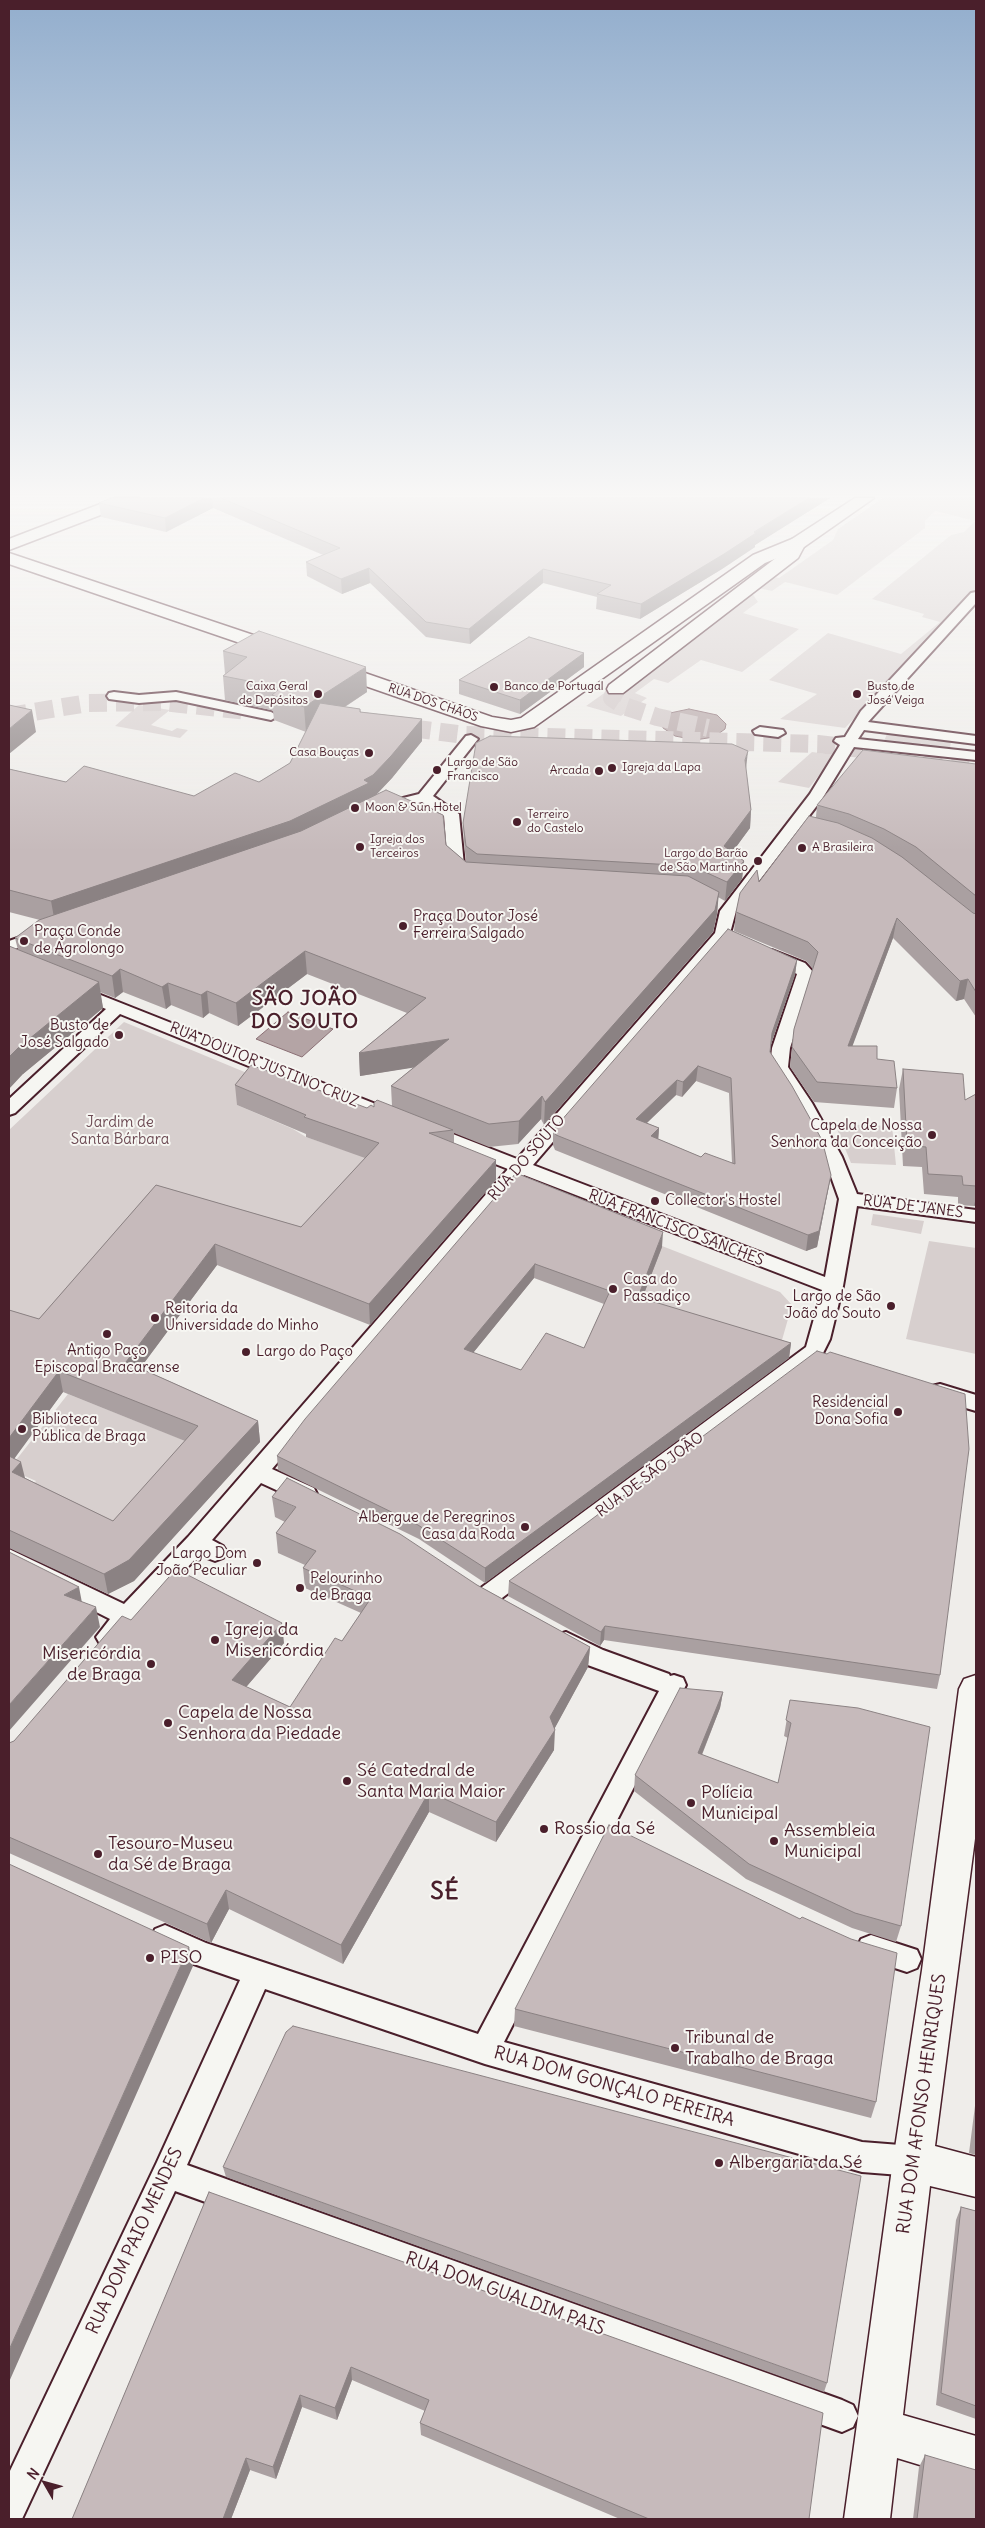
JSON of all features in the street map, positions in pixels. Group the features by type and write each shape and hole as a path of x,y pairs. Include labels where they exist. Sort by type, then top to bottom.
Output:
{"street":[{"name":"RUA DOS CHÃOS","path":"179,616 488,722 511,726 527,723 678,616"},
{"path":"616,689 711,616"},
{"path":"740,941 725,932 728,911 802,827 844,746 866,714 957,616"},
{"path":"114,696 138,699 176,696 271,716"},
{"path":"860,725 976,740"},
{"path":"760,731 778,733"},
{"path":"948,769 957,738"},
{"path":"372,811 424,797 471,739"},
{"path":"844,746 976,756"},
{"path":"844,746 859,758"},
{"path":"424,797 451,814 456,867 472,881"},
{"path":"713,903 728,911"},
{"path":"9,946 59,929"},
{"name":"RUA DO SOUTO","path":"96,1652 127,1616 205,1548 321,1385 519,1168 725,932"},
{"name":"RUA DE JANES","path":"757,948 799,966 806,973 781,1048 779,1067 803,1104 833,1157 849,1205 976,1216"},
{"name":"RUA DOUTOR JUSTINO CRUZ","path":"63,985 519,1168"},
{"path":"9,1109 118,1008"},
{"name":"RUA FRANCISCO SANCHES","path":"519,1168 813,1281 833,1286"},
{"path":"833,1286 849,1205"},
{"name":"RUA DE SÃO JOÃO","path":"488,1597 823,1350 833,1286"},
{"path":"919,1385 976,1404"},
{"path":"258,1472 328,1505"},
{"path":"9,1558 127,1616"},
{"path":"485,2050 602,1823 666,1683 594,1657 546,1630"},
{"name":"RUA DOM AFONSO HENRIQUES","path":"867,2519 860,2423 913,2160 941,1970 976,1689"},
{"path":"602,1823 628,1836"},
{"name":"RUA DOM GONÇALO PEREIRA","path":"140,1926 201,1954 485,2050 862,2157 913,2160 976,2178"},
{"path":"847,1941 907,1959"},
{"name":"RUA DOM PAIO MENDES","path":"9,2509 168,2172 258,1972"},
{"name":"RUA DOM GUALDIM PAIS","path":"168,2172 860,2423"},
{"path":"860,2423 976,2459"}],"green space":[{"path":"713,616 753,616 799,629 742,672 701,660 668,683 654,679 635,693 647,698 621,716 586,706"},
{"path":"952,616 845,728 780,719 817,694 769,680 828,633 901,654 940,622 922,617"},
{"path":"139,705 170,710 151,725 172,731 177,728 188,730 180,738 115,726"},
{"path":"887,734 951,741 950,748 884,741"},
{"path":"812,752 835,755 809,788 778,782"},
{"name":"Jardim de Santa Bárbara","path":"124,1022 259,1078 237,1105 293,1129 306,1137 350,1152 359,1142 395,1164 303,1248 159,1206 44,1339 9,1329 9,1130"},
{"path":"835,1124 892,1126 896,1165 851,1163"},
{"path":"873,1214 924,1221 921,1234 871,1225"},
{"path":"929,1241 976,1248 976,1354 906,1339"},
{"path":"662,1246 780,1292 792,1305 778,1354 636,1311"},
{"path":"68,1394 201,1447 117,1541 24,1496 36,1481 9,1469"}],"shaded area":[{"path":"689,709 717,715 726,724 725,729 714,737 695,740 675,736 663,728 662,722 664,717 670,713"},
{"path":"288,1012 333,1029 302,1057 256,1039"}],"building":[{"path":"420,616 485,616 469,629 426,622"},
{"path":"259,631 366,667 304,707 272,695 278,690 269,685 223,676 247,657 223,651"},
{"path":"529,637 584,653 520,700 459,680"},
{"path":"320,703 360,709 360,712 422,719 373,775 364,780 369,783 290,821 51,901 9,890 9,769 66,782 84,766 194,796 235,773 259,782 290,763"},
{"path":"9,705 32,710 9,729"},
{"path":"490,736 732,744 748,751 745,760 751,810 724,846 744,861 727,882 692,866 477,854 466,846 463,823 476,743"},
{"path":"863,750 976,764 976,896 916,847 884,829 849,814 817,805"},
{"path":"386,790 443,815 446,845 466,862 688,876 719,892 715,910 545,1102 542,1096 519,1121 489,1124 391,1086 449,1039 359,1053 426,998 305,951 236,1003 207,991 201,995 168,983 162,987 120,969 112,976 15,938 39,920 301,831"},
{"path":"809,816 838,823 872,838 902,857 976,914 976,992 968,979 960,981 897,918 848,1046 877,1046 877,1059 894,1061 897,1088 817,1082 792,1047 794,1029 818,952 808,942 736,912 740,893 757,870 759,882"},
{"path":"728,929 797,960 772,1033 770,1052 792,1086 822,1140 831,1175 819,1231 808,1235 556,1135 553,1130","holes":["698,1066 731,1078 735,1164 705,1153 701,1157 651,1136 659,1128 636,1119 677,1080 683,1082"]},
{"path":"9,946 99,982 9,1057"},
{"path":"251,1065 367,1108 371,1105 374,1107 374,1103 377,1100 453,1130 429,1133 496,1160 369,1304 215,1244 126,1362 258,1421 129,1560 104,1574 9,1530 9,1456 21,1462 12,1472 113,1521 198,1426 59,1371 9,1438 9,1310 39,1319 156,1185 301,1227 379,1143 304,1117 306,1115 235,1085"},
{"name":"Capela de Nossa Senhora da Conceição","path":"903,1069 963,1074 965,1100 976,1094 976,1186 963,1185 962,1176 928,1174 926,1147 907,1145"},
{"path":"516,1173 663,1232 638,1297 791,1343 485,1568 418,1525 277,1456 305,1419","holes":["535,1264 610,1291 584,1348 546,1333 521,1370 464,1349"]},
{"path":"817,1351 827,1354 830,1352 965,1394 969,1449 940,1675 605,1626 601,1632 509,1581"},
{"path":"287,1478 400,1534 477,1585 590,1647 550,1717 555,1730 496,1822 429,1792 341,1945 226,1890 207,1924 9,1837 9,1743 14,1741 122,1616 131,1620 176,1569 282,1623 232,1680 290,1707 335,1638 342,1641 371,1598 303,1568 316,1551 276,1533 296,1507 272,1497"},
{"path":"9,1552 79,1587 64,1595 96,1607 9,1705"},
{"path":"680,1688 723,1692 698,1753 778,1783 791,1723 786,1720 790,1700 858,1708 930,1727 901,1926 855,1913 749,1864 635,1775"},
{"path":"609,1825 800,1919 802,1917 851,1939 897,1953 876,2102 515,2009"},
{"path":"9,1864 189,1947 9,2350"},
{"path":"293,2026 861,2176 827,2383 223,2167 286,2032"},
{"path":"209,2192 823,2413 809,2519 649,2519 420,2423 429,2400 351,2367 335,2408 300,2395 273,2467 246,2458 223,2519 72,2519"},
{"path":"961,2207 976,2211 976,2406 941,2393"},
{"path":"925,2455 976,2470 976,2519 917,2519"}],"tunnel":[{"path":"616,689 612,698 624,706 657,717 708,728"},
{"path":"9,716 88,703 162,702 248,711"},
{"path":"386,725 465,735 818,744 976,762"}],"place":[{"name":"Banco de Portugal","path":"494,687"},
{"name":"Caixa Geral de Depósitos","path":"318,694"},
{"name":"Busto de José Veiga","path":"857,694"},
{"name":"Casa Bouças","path":"369,753"},
{"name":"Igreja da Lapa","path":"612,768"},
{"name":"Largo de São Francisco","path":"437,770"},
{"name":"Arcada","path":"599,771"},
{"name":"Moon & Sun Hotel","path":"355,808"},
{"name":"Terreiro do Castelo","path":"517,822"},
{"name":"Igreja dos Terceiros","path":"360,847"},
{"name":"A Brasileira","path":"802,848"},
{"name":"Largo do Barão de São Martinho","path":"758,861"},
{"name":"Praça Doutor José Ferreira Salgado","path":"403,926"},
{"name":"Praça Conde de Agrolongo","path":"24,941"},
{"name":"Busto de José Salgado","path":"119,1035"},
{"name":"Capela de Nossa Senhora da Conceição","path":"932,1135"},
{"name":"Collector's Hostel","path":"655,1201"},
{"name":"Casa do Passadiço","path":"613,1289"},
{"name":"Largo de São João do Souto","path":"891,1306"},
{"name":"Reitoria da Universidade do Minho","path":"155,1318"},
{"name":"Antigo Paço Episcopal Bracarense","path":"107,1334"},
{"name":"Largo do Paço","path":"246,1352"},
{"name":"Residencial Dona Sofia","path":"898,1412"},
{"name":"Biblioteca Pública de Braga","path":"22,1429"},
{"name":"Albergue de Peregrinos Casa da Roda","path":"525,1527"},
{"name":"Largo Dom João Peculiar","path":"257,1563"},
{"name":"Pelourinho de Braga","path":"300,1588"},
{"name":"Igreja da Misericórdia","path":"215,1640"},
{"name":"Misericórdia de Braga","path":"151,1664"},
{"name":"Capela de Nossa Senhora da Piedade","path":"168,1723"},
{"name":"Sé Catedral de Santa Maria Maior","path":"347,1781"},
{"name":"Polícia Municipal","path":"691,1803"},
{"name":"Rossio da Sé","path":"544,1829"},
{"name":"Assembleia Municipal","path":"774,1841"},
{"name":"Tesouro-Museu da Sé de Braga","path":"98,1854"},
{"name":"PISO","path":"150,1958"},
{"name":"Tribunal de Trabalho de Braga","path":"675,2048"},
{"name":"Albergaria da Sé","path":"719,2163"}],"district":[{"name":"SÃO JOÃO DO SOUTO","path":"305,1010"},
{"name":"SÉ","path":"445,1892"}]}
